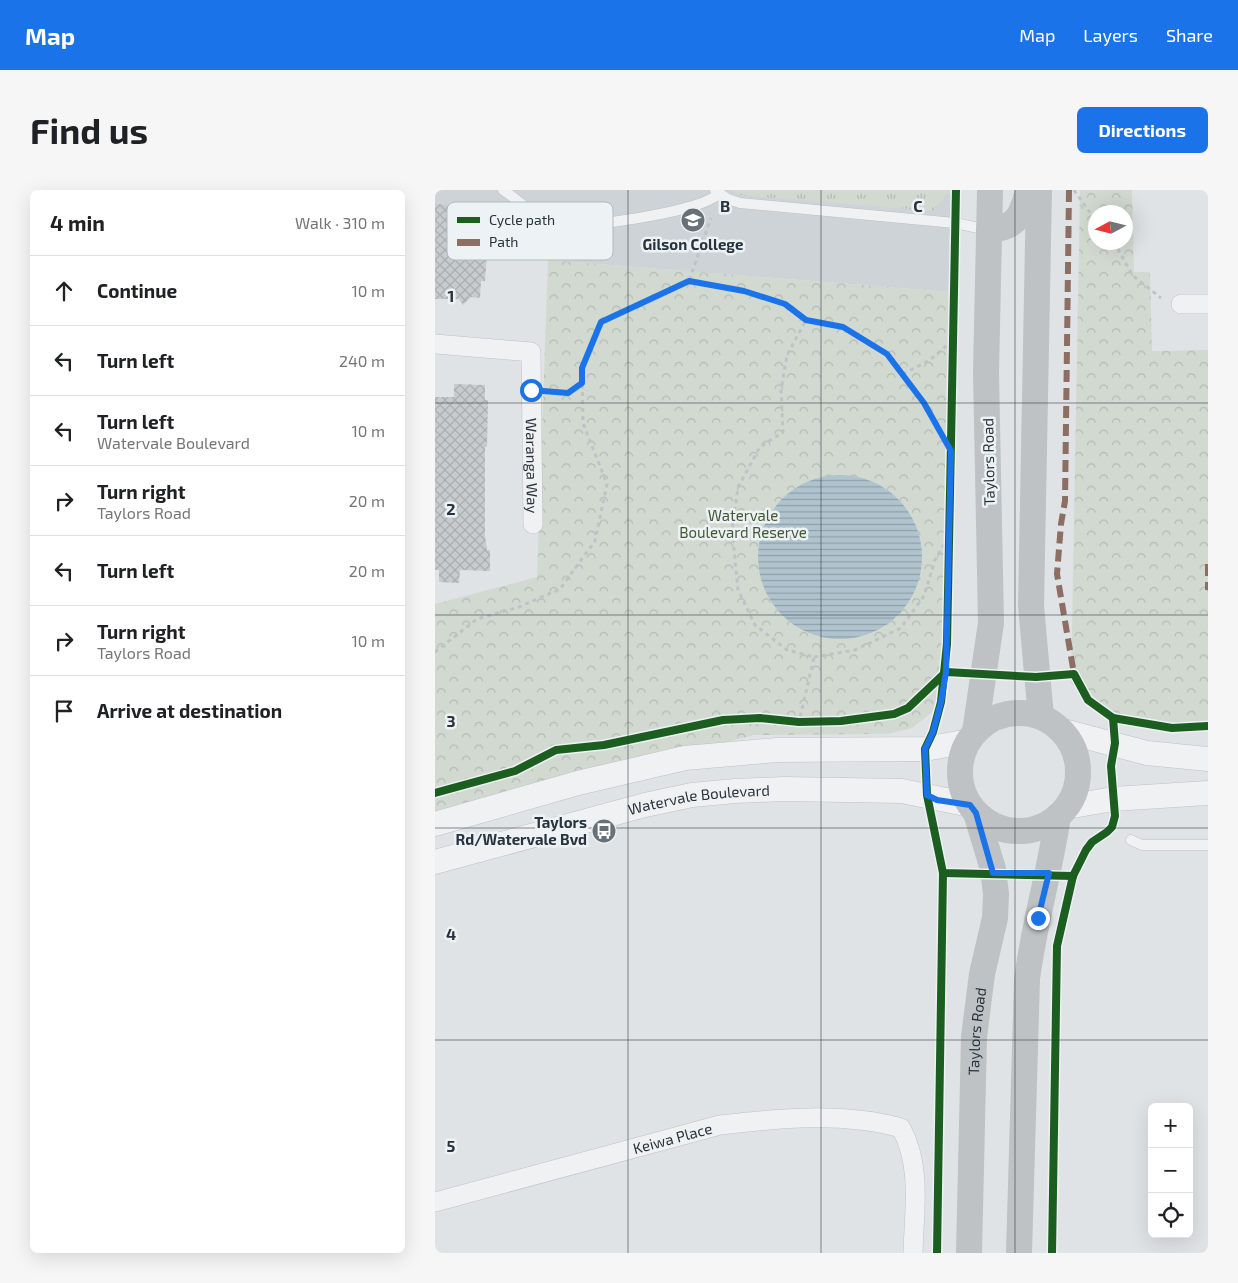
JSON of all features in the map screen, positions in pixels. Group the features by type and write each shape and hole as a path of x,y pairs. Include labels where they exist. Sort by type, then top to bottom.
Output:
{"main road":[{"name":"Taylors Road","path":"972,737 991,623 986,372 990,190"},
{"path":"989,230 1002,229 1014,222 1023,212 1028,190"},
{"path":"1039,190 1031,606 1051,723"},
{"path":"1019,1253 1027,979 1031,946 1063,811 1076,784 1077,758 1070,743 1051,723 1024,713 1006,714 989,721 972,737 960,767 964,793 973,809 991,824 1008,830 1026,831 1043,826 1063,811"},
{"name":"Taylors Road","path":"969,1253 974,1037 981,982 995,918 996,894 993,869 973,809"}],"street":[{"path":"1181,304 1208,304"},
{"name":"Waranga Way","path":"435,344 531,352 533,524"},
{"path":"1051,723 1154,754 1208,759"},
{"path":"435,824 587,781 685,758 777,750 925,749 972,737"},
{"name":"Watervale Boulevard","path":"435,862 645,805 692,795 784,789 902,790 973,809"},
{"path":"1063,811 1113,799 1208,793"},
{"name":"Keiwa Place","path":"435,1202 720,1126 765,1120 878,1122 901,1128 908,1140 915,1164 913,1253"}],"lane":[{"path":"503,190 519,202"},
{"path":"613,221 699,205 718,192 740,203 955,223 989,230"},
{"path":"1131,840 1142,845 1208,845"}],"path":[{"path":"1074,190 1088,210"},
{"path":"689,281 711,217 740,203"},
{"path":"1118,250 1132,276 1157,297 1181,304"},
{"path":"435,652 477,620 519,606 560,589 595,541 607,484 583,423 582,368 601,322 689,281 744,291 785,304 806,320 843,327 887,354 924,403 951,451"},
{"path":"806,320 787,355 781,391 783,432 759,447 738,487 732,530 738,590 755,625 787,650 814,657 855,650 901,628 923,596 935,560 949,536"},
{"path":"953,330 953,349"},
{"path":"903,374 931,360 953,340"},
{"path":"531,390 568,393 582,383"},
{"path":"951,432 951,460"},
{"path":"949,526 949,555"},
{"path":"790,721 803,722 814,657"}],"shaded area":[{"name":"Gilson College","path":"435,190 952,190 950,292 548,260 613,260 613,202 447,202 447,252 435,251"}],"green space":[{"path":"730,190 952,190 952,194 947,194 933,211 740,195"},
{"path":"1080,190 1132,190 1132,205 1088,205 1088,250 1133,250 1133,231 1134,272 1150,272 1152,351 1208,350 1208,728 1155,729 1096,710 1071,683"},
{"name":"Watervale Boulevard Reserve","path":"548,260 950,292 944,676 941,698 931,713 912,728 887,734 754,735 435,818 435,604 537,577"}],"water":[{"path":"832,475 848,475 871,481 886,489 898,499 908,511 916,526 922,549 922,565 916,588 908,603 898,615 886,625 871,633 848,639 832,639 809,633 794,625 772,603 762,581 758,565 758,549 764,526 772,511 794,489 816,479"}],"building":[{"path":"435,204 447,205 447,260 486,260 485,281 481,281 480,298 471,297 463,305 459,299 435,299"},
{"path":"454,384 485,385 485,400 488,400 487,447 485,447 485,536 487,550 490,550 490,571 460,570 459,583 439,582 439,570 435,570 435,397 454,397"}],"marked path":[{"path":"1069,190 1065,501 1057,574 1074,674"},
{"path":"1208,564 1208,590"}],"cycle path":[{"path":"956,190 947,644 941,702 933,732 925,749 927,795 943,873 1073,876"},
{"path":"435,793 515,771 556,750 604,745 723,720 760,718 799,722 841,721 894,714 908,708 946,672 1036,677 1074,674 1088,700 1113,718 1172,728 1208,726"},
{"path":"1052,1253 1057,946 1073,876 1086,850 1092,842 1112,827 1115,816 1111,766 1115,743 1113,718"},
{"path":"937,1253 943,873"}],"place":[{"name":"Gilson College","path":"693,220"},
{"name":"Taylors Rd/Watervale Bvd","path":"604,831"}],"route":[{"path":"531,390 568,393 582,383 582,368 601,322 689,281 744,291 785,304 806,320 843,327 887,354 924,403 951,451 946,672 933,732 925,749 927,795 937,800 970,805 976,813 993,873 1049,873 1038,918"}]}
